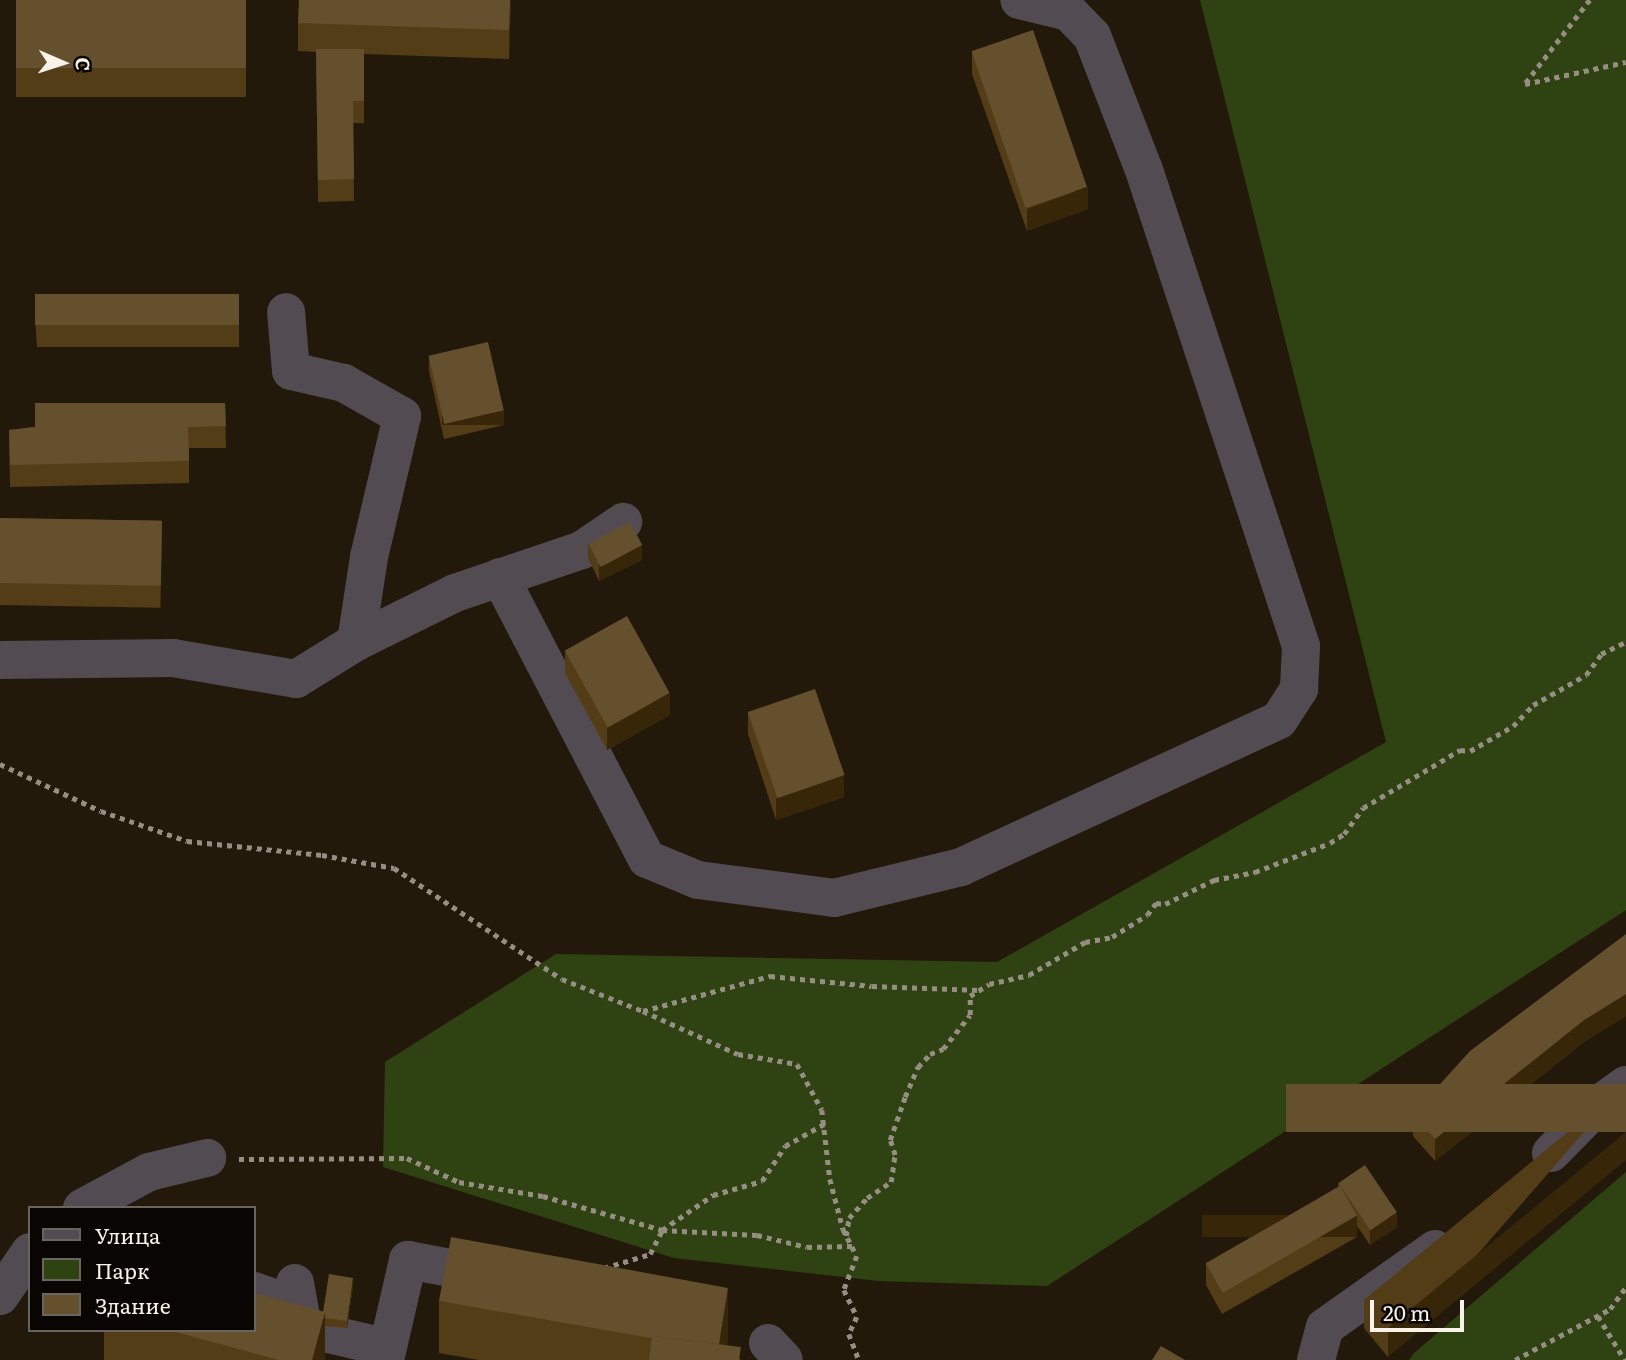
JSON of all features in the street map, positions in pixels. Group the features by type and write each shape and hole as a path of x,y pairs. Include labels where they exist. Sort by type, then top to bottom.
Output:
{"lane":[{"path":"500,577 648,859 698,880 834,898 961,867 1279,720 1298,689 1301,646 1143,170 1092,36 1069,12 1019,0"},
{"path":"286,312 291,371 344,383 402,416 369,556 356,642"},
{"path":"0,660 173,657 296,679 356,642 455,593 582,550 623,522"},
{"path":"1521,1182 1598,1105 1626,1085"},
{"path":"86,1206 149,1172 207,1158"},
{"path":"1316,1360 1325,1327 1460,1233"},
{"path":"0,1296 28,1255"},
{"path":"273,1290 303,1328 387,1354 408,1260 531,1283"}],"path":[{"path":"1590,0 1525,84 1626,62"},
{"path":"846,1236 849,1218 867,1198 891,1182 895,1155 890,1140 918,1067 956,1035 964,1017 970,1015 970,996 1029,975 1085,942 1112,937 1147,915 1156,903 1165,904 1204,883 1255,872 1330,843 1344,834 1363,808 1460,750 1470,751 1513,726 1533,705 1586,675 1601,654 1626,642"},
{"path":"0,764 101,811 187,841 322,855 394,868 562,979 643,1011 737,1054 797,1064 822,1110 830,1179 846,1236 857,1255 844,1290 857,1317 849,1334 859,1360"},
{"path":"643,1011 770,976 872,986 981,990"},
{"path":"601,1269 650,1254 663,1230 713,1195 762,1181 785,1146 824,1124"},
{"path":"207,1158 407,1158 459,1182 543,1196 663,1230 757,1236 807,1247 852,1246"},
{"path":"1515,1360 1610,1310 1626,1287"},
{"path":"1598,1316 1625,1360"}],"green space":[{"path":"1200,0 1626,0 1626,910 1047,1286 879,1281 674,1258 383,1167 385,1062 556,954 997,962 1386,742"},
{"path":"1626,1172 1626,1360 1409,1360 1414,1353"}],"building":[{"path":"16,0 246,0 246,68 16,68"},
{"path":"299,0 510,0 509,30 298,23"},
{"path":"1033,30 1087,187 1026,208 972,51"},
{"path":"316,49 364,49 364,101 353,101 354,179 318,180"},
{"path":"35,294 239,294 239,325 35,325"},
{"path":"488,342 504,410 444,424 429,356"},
{"path":"35,403 225,403 226,426 188,427 189,461 10,465 9,430 35,427"},
{"path":"0,518 162,521 161,586 0,583"},
{"path":"630,522 642,545 601,567 589,544"},
{"path":"627,616 670,693 608,727 565,650"},
{"path":"815,689 845,775 777,798 748,712"},
{"path":"1626,934 1626,994 1584,1020 1435,1139 1413,1114 1470,1051"},
{"path":"1286,1084 1626,1084 1626,1132 1286,1132"},
{"path":"1365,1165 1397,1212 1370,1230 1338,1183"},
{"path":"1340,1186 1357,1215 1223,1293 1206,1264"},
{"path":"451,1237 728,1288 719,1344 651,1338 439,1301"},
{"path":"329,1274 353,1278 347,1321 325,1318 323,1312"},
{"path":"256,1294 325,1312 312,1360 279,1360 175,1332 256,1332"},
{"path":"652,1336 741,1347 739,1360 649,1360"},
{"path":"1161,1346 1185,1360 1152,1360"}]}
